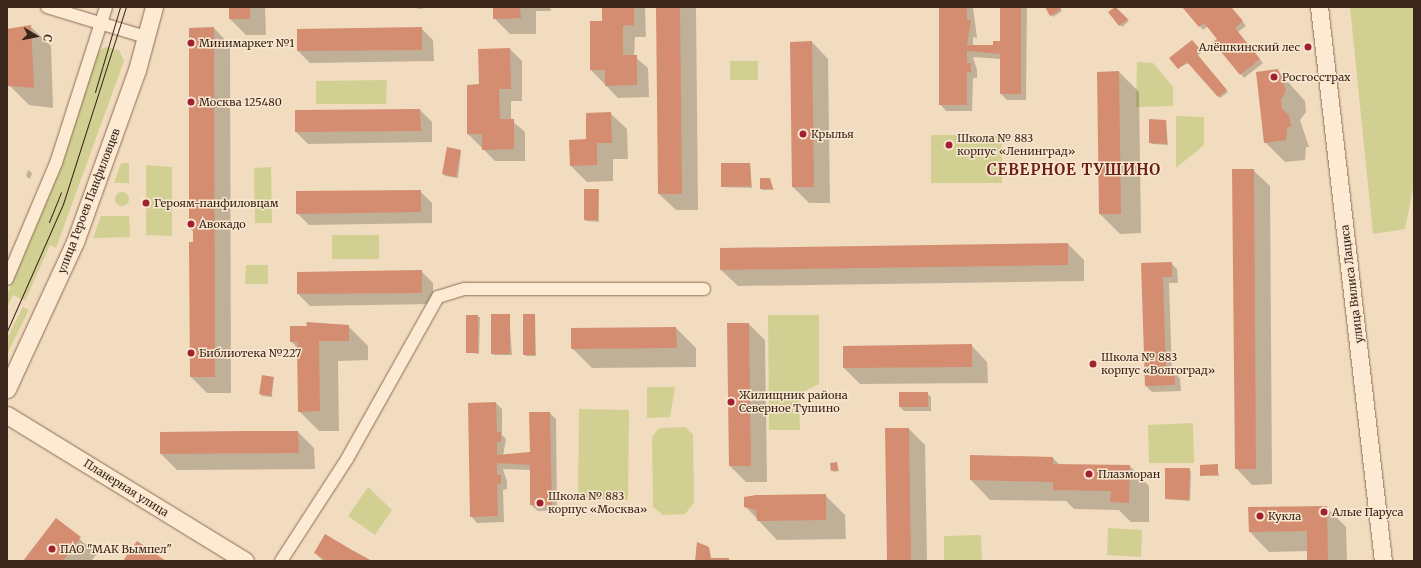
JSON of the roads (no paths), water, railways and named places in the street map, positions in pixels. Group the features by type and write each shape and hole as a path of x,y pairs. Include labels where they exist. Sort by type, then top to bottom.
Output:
{"main road":[{"name":"улица Героев Панфиловцев","path":"7,389 75,242 146,37 154,7"},
{"name":"улица Вилиса Лациса","path":"1319,7 1383,561"},
{"name":"Планерная улица","path":"7,415 245,561"}],"street":[{"path":"47,7 102,26 146,37"},
{"path":"7,279 56,163 102,26 106,7"},
{"path":"281,561 347,459 438,297 465,289 704,289"}],"tram line":[{"path":"95,92 120,7"},
{"path":"7,331 63,204 126,7"},
{"path":"49,222 61,192"}],"place":[{"name":"Минимаркет №1","path":"191,43"},
{"name":"Алёшкинский лес","path":"1308,47"},
{"name":"Росгосстрах","path":"1274,77"},
{"name":"Москва 125480","path":"191,102"},
{"name":"Крылья","path":"803,134"},
{"name":"Школа № 883 корпус «Ленинград»","path":"949,145"},
{"name":"Героям-панфиловцам","path":"146,203"},
{"name":"Авокадо","path":"191,224"},
{"name":"Библиотека №227","path":"191,353"},
{"name":"Школа № 883 корпус «Волгоград»","path":"1093,364"},
{"name":"Жилищник района Северное Тушино","path":"731,402"},
{"name":"Плазморан","path":"1089,474"},
{"name":"Школа № 883 корпус «Москва»","path":"540,503"},
{"name":"Алые Паруса","path":"1324,512"},
{"name":"Кукла","path":"1260,516"},
{"name":"ПАО \"МАК Вымпел\"","path":"52,549"}],"district":[{"name":"СЕВЕРНОЕ ТУШИНО","path":"1074,170"}]}
